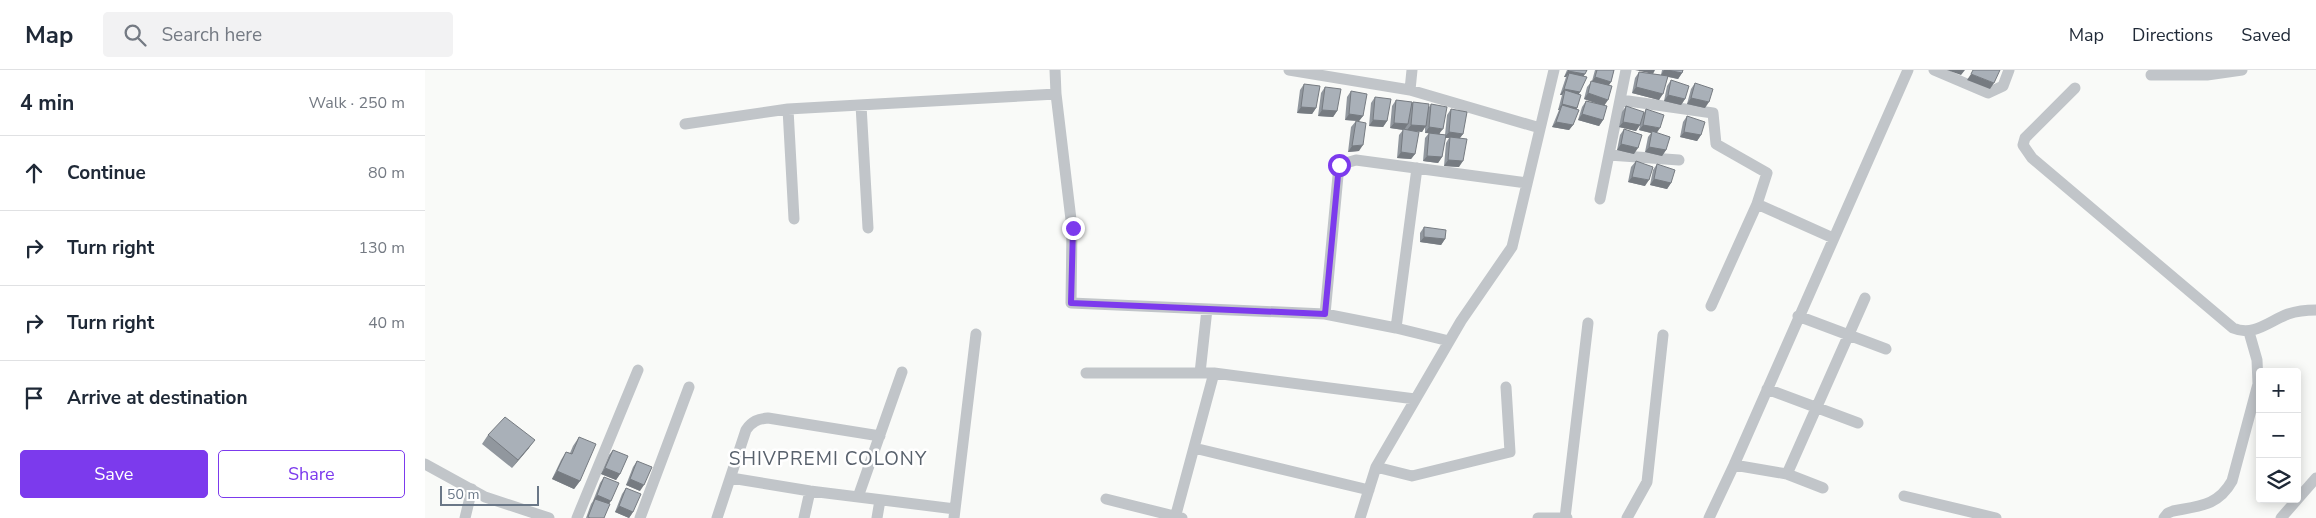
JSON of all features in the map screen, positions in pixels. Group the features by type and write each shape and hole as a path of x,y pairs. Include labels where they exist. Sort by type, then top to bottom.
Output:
{"street":[{"path":"1055,70 1056,94 1073,228 1071,303 1325,314 1397,328 1449,341"},
{"path":"1289,70 1335,74 1410,90 1540,128"},
{"path":"1410,90 1411,70"},
{"path":"1360,518 1376,467 1449,341 1512,247 1554,70"},
{"path":"1600,199 1626,70"},
{"path":"1709,518 1908,70"},
{"path":"1934,70 1988,93 2003,86 2009,70"},
{"path":"2151,75 2207,75 2242,70"},
{"path":"2075,88 2025,138 2023,145 2026,152 2233,328 2241,332 2249,332 2287,314 2316,310"},
{"path":"685,124 788,109 1056,94"},
{"path":"1621,100 1713,113 1716,144 1767,173 1757,204 1711,306"},
{"path":"861,105 868,228"},
{"path":"788,109 794,219"},
{"path":"1609,155 1679,160"},
{"path":"1325,314 1339,165 1356,160 1527,183"},
{"path":"1397,328 1417,168"},
{"path":"1757,204 1833,238"},
{"path":"1787,474 1865,298"},
{"path":"1200,373 1207,309"},
{"path":"1798,316 1886,349"},
{"path":"1539,518 1566,518 1588,323"},
{"path":"2164,518 2173,511 2217,500 2225,494 2232,481 2259,384 2257,360 2249,332"},
{"path":"731,478 954,513 975,334"},
{"path":"1627,518 1647,482 1663,335"},
{"path":"577,518 638,370"},
{"path":"858,497 902,372"},
{"path":"1085,373 1214,373 1415,399"},
{"path":"1106,499 1178,517 1214,373"},
{"path":"640,518 689,387"},
{"path":"1376,467 1412,476 1510,452 1506,387"},
{"path":"1767,389 1858,423"},
{"path":"717,518 746,430 751,423 759,419 769,418 880,436"},
{"path":"1194,448 1369,490"},
{"path":"425,464 485,497 549,518"},
{"path":"1734,465 1787,474 1823,488"},
{"path":"2281,518 2316,478"},
{"path":"465,518 472,489"},
{"path":"804,518 810,491"},
{"path":"1904,496 1996,518"},
{"path":"877,518 880,500"}],"building":[{"path":"1569,70 1587,70 1585,74"},
{"path":"1597,70 1614,70 1611,82 1595,77"},
{"path":"1667,70 1683,70 1682,73"},
{"path":"1973,70 2000,70 1994,83 1971,74"},
{"path":"1639,72 1668,76 1663,94 1636,87"},
{"path":"1569,73 1587,77 1580,92 1564,89"},
{"path":"1671,80 1689,86 1685,99 1668,95"},
{"path":"1591,81 1612,86 1608,100 1588,93"},
{"path":"1695,83 1713,89 1709,102 1691,98"},
{"path":"1304,84 1320,86 1316,108 1301,107"},
{"path":"1325,87 1341,89 1337,111 1322,110"},
{"path":"1565,90 1581,95 1577,108 1562,104"},
{"path":"1351,91 1367,94 1363,116 1349,114"},
{"path":"1375,97 1391,99 1387,121 1373,120"},
{"path":"1396,100 1412,102 1408,124 1394,123"},
{"path":"1586,101 1607,106 1603,120 1582,114"},
{"path":"1413,102 1429,104 1426,126 1411,125"},
{"path":"1431,104 1447,107 1443,129 1429,127"},
{"path":"1562,105 1579,110 1573,125 1556,122"},
{"path":"1626,106 1644,112 1640,125 1623,122"},
{"path":"1451,109 1467,112 1463,134 1449,132"},
{"path":"1646,109 1664,115 1660,128 1643,125"},
{"path":"1687,116 1705,122 1701,135 1684,132"},
{"path":"1356,121 1366,123 1363,145 1352,146"},
{"path":"1403,129 1419,132 1415,154 1401,152"},
{"path":"1624,129 1642,135 1638,148 1621,144"},
{"path":"1652,131 1670,137 1666,150 1649,147"},
{"path":"1429,133 1446,135 1442,157 1427,156"},
{"path":"1450,137 1467,139 1463,161 1448,160"},
{"path":"1636,161 1653,167 1649,180 1632,177"},
{"path":"1657,164 1675,170 1671,183 1654,179"},
{"path":"1424,227 1446,230 1445,239 1424,237"},
{"path":"505,417 535,440 518,460 488,435"},
{"path":"579,437 596,444 580,481 557,471 566,452 572,454"},
{"path":"613,450 628,456 620,474 605,468"},
{"path":"637,461 652,467 644,485 630,479"},
{"path":"604,477 619,483 611,501 597,495"},
{"path":"626,488 641,494 633,512 619,506"},
{"path":"595,499 610,504 604,518 588,517"}],"district":[{"name":"SHIVPREMI COLONY","path":"828,459"}],"route":[{"path":"1073,228 1071,303 1325,314 1339,165"}]}
